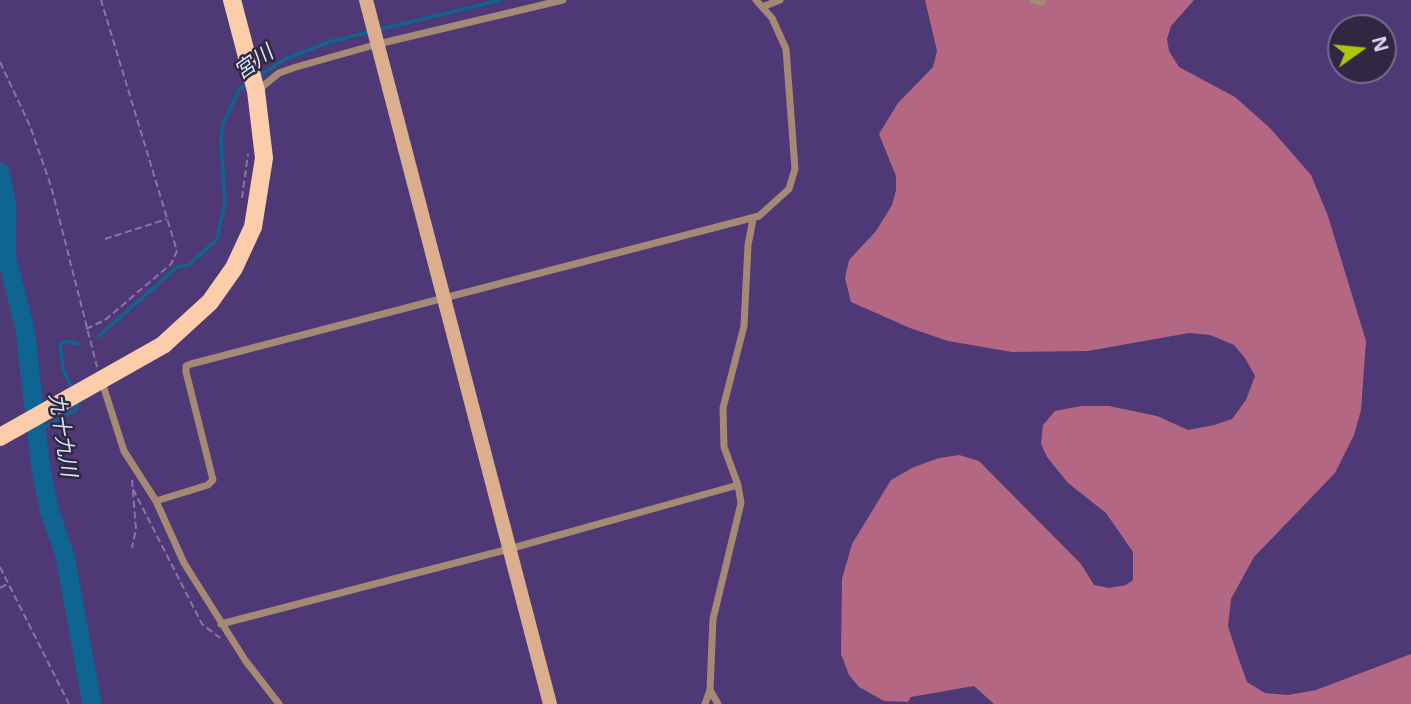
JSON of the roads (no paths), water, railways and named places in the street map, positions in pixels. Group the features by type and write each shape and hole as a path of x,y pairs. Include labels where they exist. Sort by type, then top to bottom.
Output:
{"main road":[{"path":"0,437 178,333 210,302 234,268 253,227 262,182 264,134 256,90 232,0"}],"street":[{"path":"366,0 550,704"},
{"path":"256,90 279,73 377,41 563,0"},
{"path":"156,502 208,485 213,480 186,366 753,219 789,189 795,169 786,49 780,31 756,0"},
{"path":"762,7 780,0"},
{"path":"1033,0 1042,2"},
{"path":"705,704 710,691 713,619 741,503 738,485 724,447 723,408 727,382 744,326 748,245 753,219"},
{"path":"99,379 124,451 156,502 184,563 221,624 279,704"},
{"path":"221,624 509,549 738,485"},
{"path":"710,691 718,704"}],"waterway":[{"name":"宮川","path":"377,30 501,0"},
{"name":"宮川","path":"257,77 285,59 329,42 369,32"},
{"name":"宮川","path":"99,336 177,267 189,265 217,239 225,202 221,141 223,124 239,90 248,84"},
{"name":"九十九川","path":"0,172 7,206 6,255 25,329 41,470 49,509 65,556 92,704"},
{"name":"宮川","path":"73,391 63,369 60,344 66,341 78,344"},
{"name":"宮川","path":"39,430 77,409 77,401"}]}
